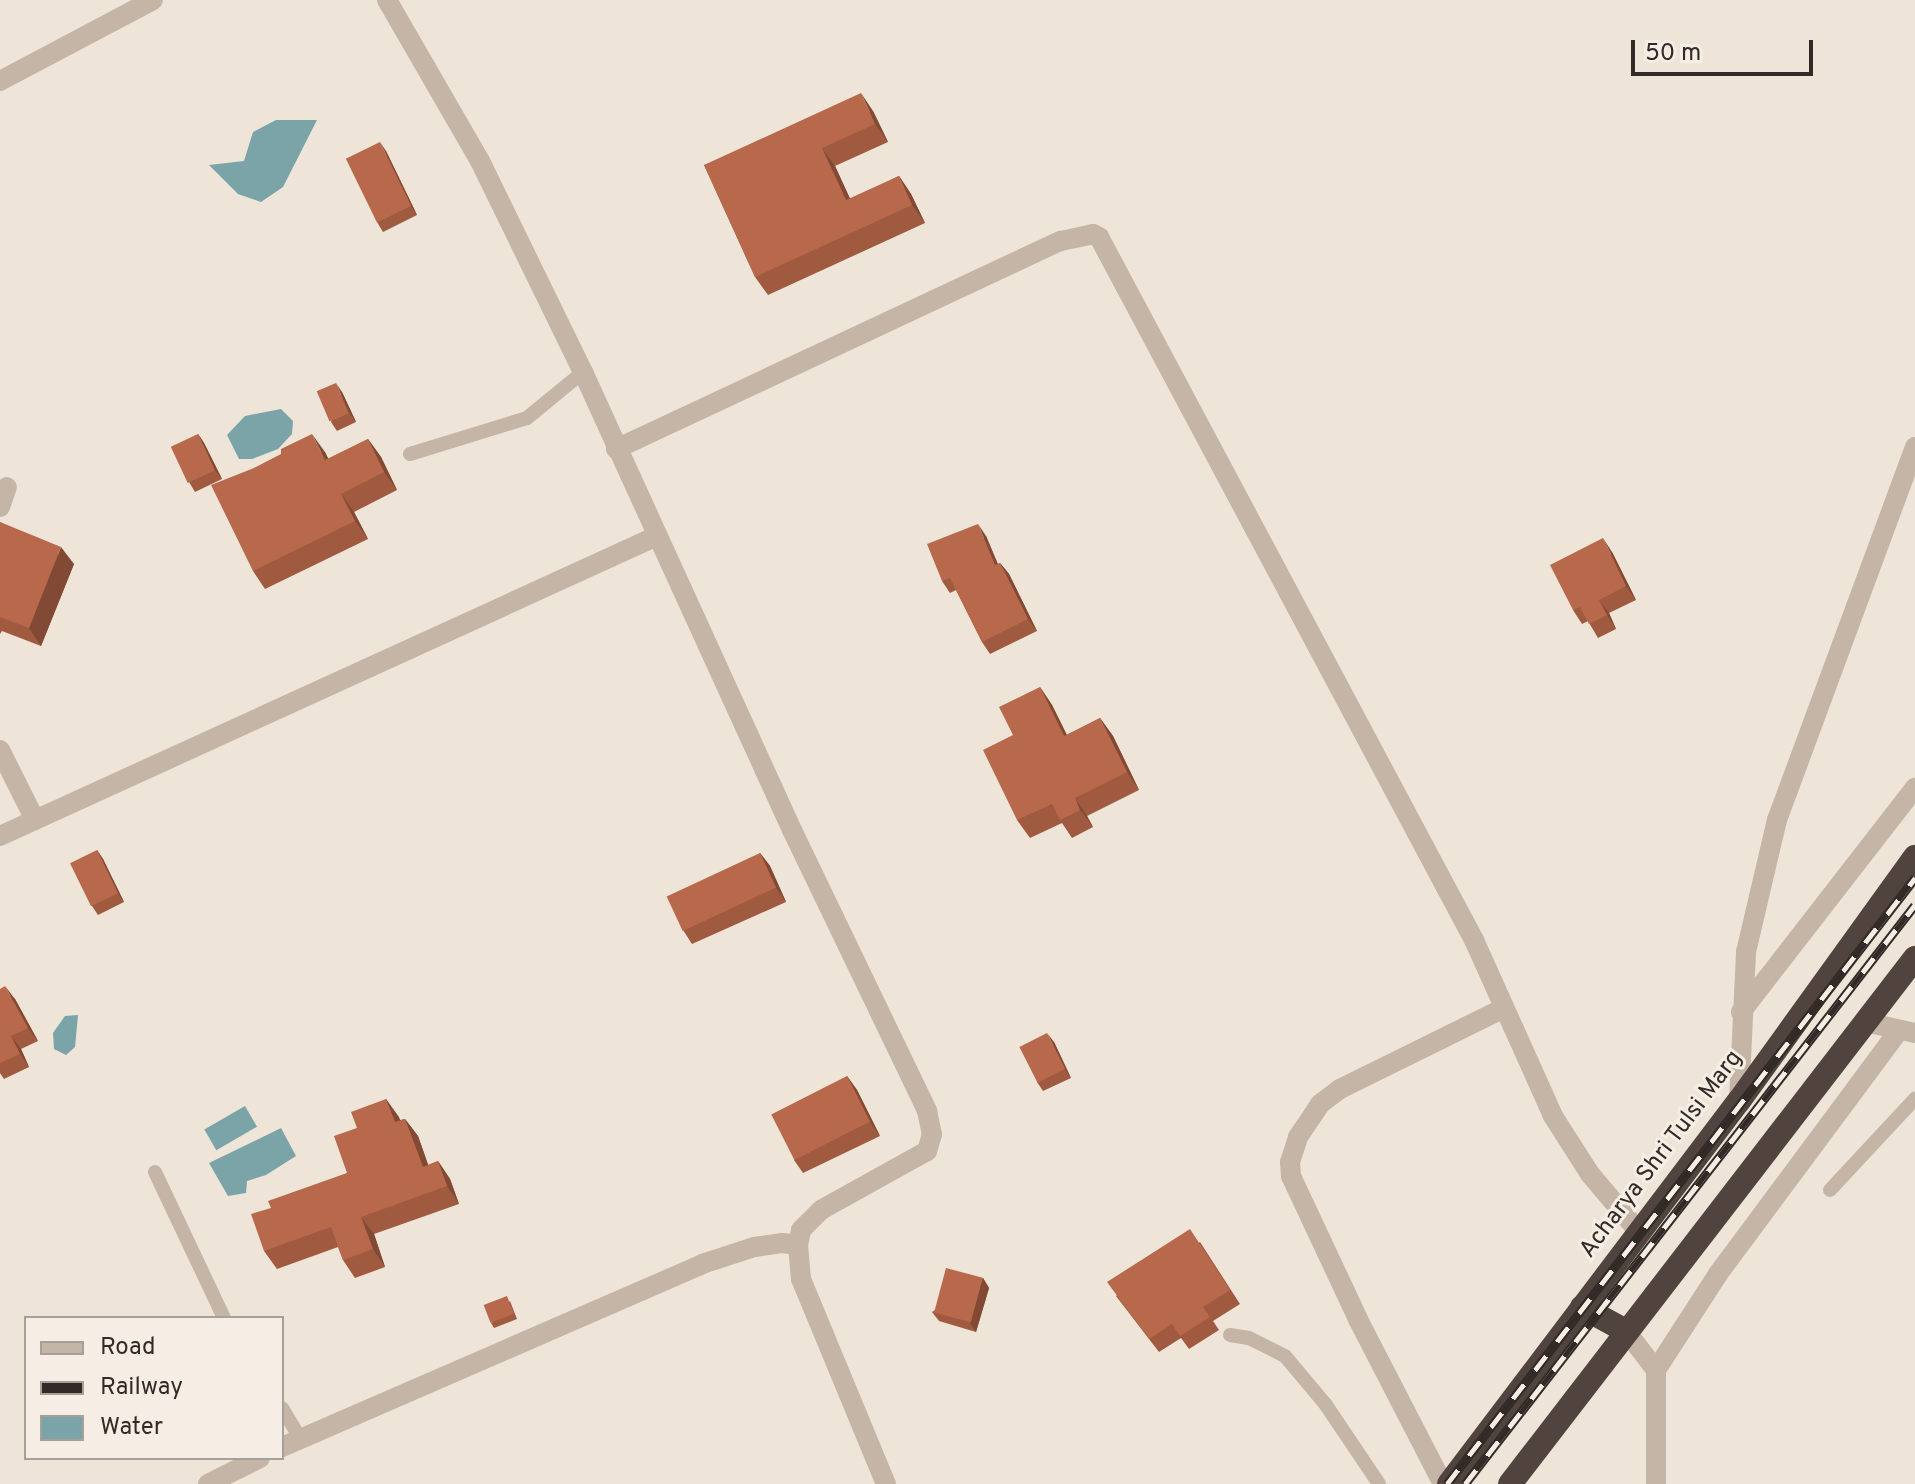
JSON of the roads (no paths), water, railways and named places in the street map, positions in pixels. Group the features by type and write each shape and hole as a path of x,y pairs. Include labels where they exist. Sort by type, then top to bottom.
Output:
{"highway":[{"name":"Acharya Shri Tulsi Marg","path":"1449,1484 1739,1101 1915,857"},
{"path":"1510,1484 1915,958"},
{"path":"1582,1307 1626,1331"}],"street":[{"path":"0,81 153,0"},
{"path":"387,0 480,161 583,372 655,537 927,1111 931,1126 927,1151 821,1210 801,1230 798,1245 804,1289 886,1484"},
{"path":"616,449 1061,241 1093,234 1099,237 1466,926 1566,1139 1590,1174 1639,1232"},
{"path":"1739,1101 1746,952 1777,820 1915,447"},
{"path":"0,507 7,487"},
{"path":"0,836 655,537"},
{"path":"0,750 35,820"},
{"path":"1741,1012 1915,788"},
{"path":"1443,1484 1351,1305 1291,1176 1290,1162 1298,1137 1320,1104 1340,1089 1504,1008"},
{"path":"1656,1484 1656,1370 1718,1274 1907,1032 1865,1022"},
{"path":"291,1443 702,1264 754,1247 782,1243 798,1245"},
{"path":"1626,1331 1656,1370"},
{"path":"208,1484 256,1460"}],"lane":[{"path":"410,454 527,418 583,372"},
{"path":"1830,1190 1915,1099"},
{"path":"155,1172 223,1316"},
{"path":"1230,1335 1249,1338 1285,1356 1326,1405 1379,1484"},
{"path":"284,1416 291,1443"}],"water":[{"path":"276,120 317,120 283,187 261,202 238,194 209,165 244,161 253,132"},
{"path":"281,409 293,421 292,434 278,449 252,459 239,459 227,435 245,416"},
{"path":"78,1015 75,1047 66,1055 54,1049 53,1033 65,1016"},
{"path":"245,1106 257,1127 216,1150 204,1130"},
{"path":"281,1128 296,1156 266,1175 247,1181 246,1193 228,1196 209,1163"}],"railway":[{"path":"1447,1484 1915,878"},
{"path":"1465,1484 1915,905"}]}
